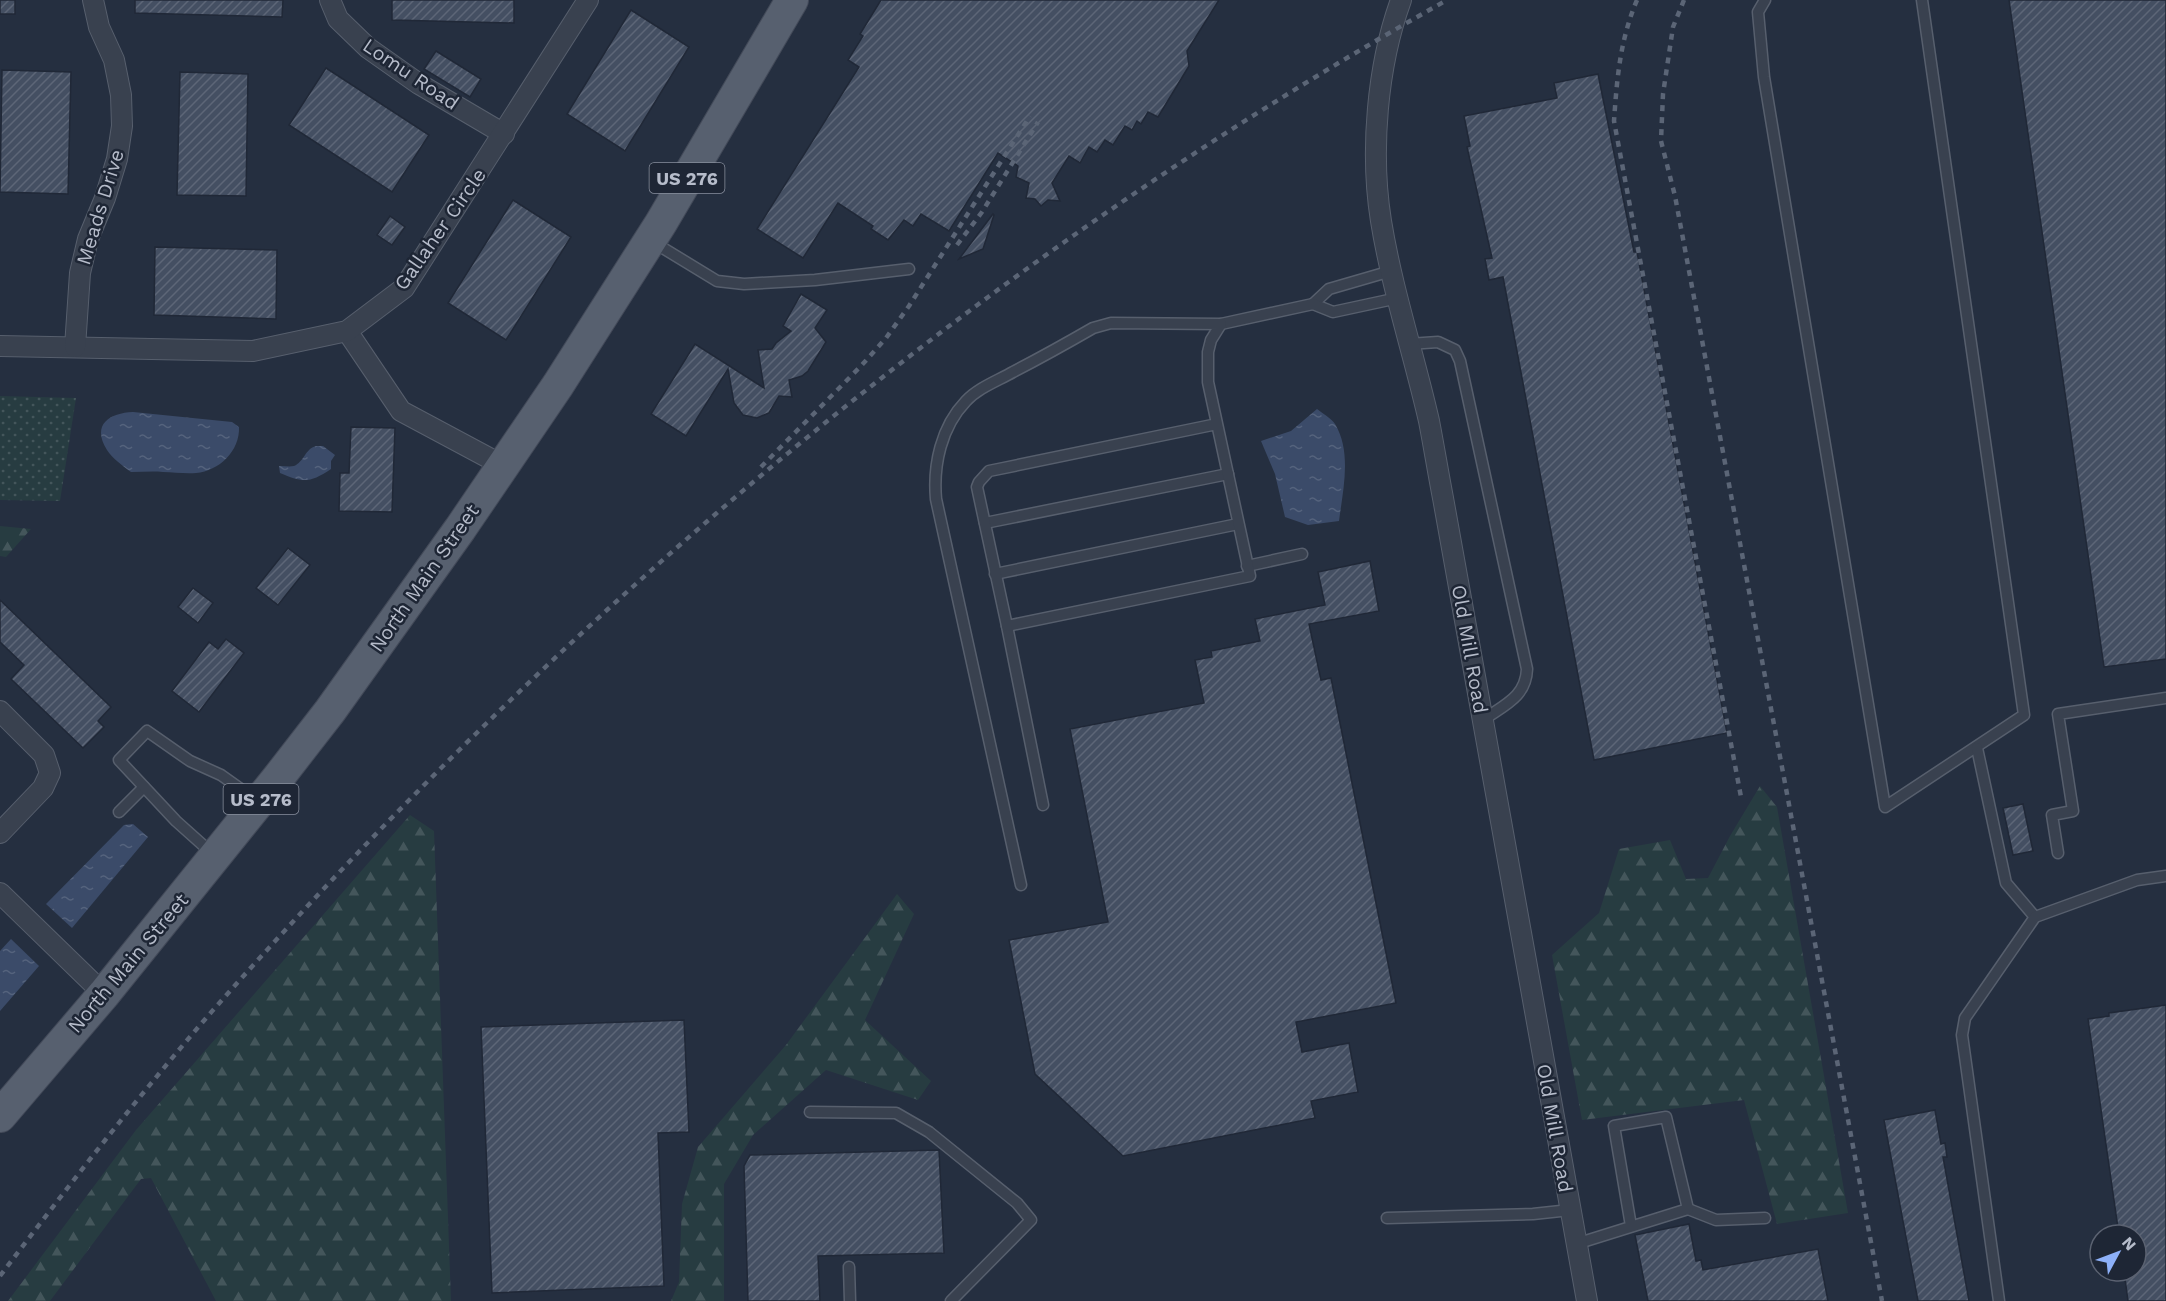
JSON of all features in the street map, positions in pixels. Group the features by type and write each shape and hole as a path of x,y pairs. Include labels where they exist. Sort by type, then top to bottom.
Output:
{"main road":[{"name":"North Main Street","path":"0,1116 216,857 330,711 460,529 558,385 650,240 792,0"}],"street":[{"name":"Meads Drive","path":"75,347 80,273 88,239 105,198 117,159 122,126 121,95 114,60 99,27 93,0"},
{"name":"Lomu Road","path":"330,0 338,19 368,48 419,84 504,134"},
{"name":"Gallaher Circle","path":"0,346 253,351 347,331 404,288 588,0"},
{"name":"Old Mill Road","path":"1401,0 1386,54 1378,108 1376,156 1381,220 1391,271 1429,422 1587,1301"},
{"path":"347,331 401,411 502,465"},
{"path":"0,711 44,755 50,773 43,788 0,833"},
{"path":"0,893 104,994"}],"lane":[{"path":"1765,0 1758,12 1764,77 1885,807 2024,715 1922,0"},
{"path":"650,240 717,281 744,285 815,280 909,269"},
{"path":"1021,885 936,499 936,467 941,445 955,416 968,399 989,385 1093,328 1111,323 1221,324 1313,304 1329,289 1391,271"},
{"path":"1313,304 1333,312 1398,297"},
{"path":"1007,626 1250,576 1208,382 1207,364 1211,340 1221,324"},
{"path":"1409,344 1438,342 1455,350 1460,361 1527,669 1527,681 1521,691 1511,701 1483,720"},
{"path":"1043,805 977,487 989,471 1217,424"},
{"path":"985,523 1228,474"},
{"path":"996,574 1238,524"},
{"path":"1247,566 1302,554"},
{"path":"2058,852 2052,815 2073,811 2058,714 2166,698"},
{"path":"216,857 176,821 118,760 147,731 190,761 221,775 259,801"},
{"path":"1977,748 2006,883 2035,917"},
{"path":"118,812 144,787"},
{"path":"1999,1301 1962,1035 1965,1018 2035,917 2137,880 2166,876"},
{"path":"810,1112 896,1113 929,1132 1017,1203 1031,1220 951,1301"},
{"path":"1631,1227 1614,1125 1666,1117 1688,1209"},
{"path":"1576,1244 1688,1209 1716,1220 1765,1218"},
{"path":"1387,1218 1533,1214 1570,1210"},
{"path":"849,1267 849,1301"}],"green space":[{"path":"0,396 76,398 60,501 0,500"},
{"path":"0,526 31,529 6,557 0,556"},
{"path":"1760,786 1777,807 1848,1213 1777,1224 1744,1100 1582,1120 1552,955 1599,913 1619,849 1670,840 1686,879 1708,878"},
{"path":"410,815 434,831 451,1301 216,1301 151,1178 141,1179 50,1301 8,1301 136,1130"},
{"path":"897,894 914,914 865,1020 931,1081 918,1100 826,1070 753,1135 724,1184 724,1301 671,1301 679,1282 682,1204 698,1147 786,1045"}],"water":[{"path":"1317,409 1335,424 1340,435 1345,459 1344,484 1339,521 1308,525 1285,517 1275,474 1261,441 1291,431"},
{"path":"133,412 232,422 239,427 236,444 232,452 220,464 204,471 192,473 131,472 109,453 101,433 105,422 110,418"},
{"path":"316,446 323,446 335,455 331,461 331,469 306,480 295,479 280,473 279,466 294,466"},
{"path":"133,824 148,837 72,928 46,904 124,825"},
{"path":"11,939 39,966 0,1011 0,951"}],"building":[{"path":"0,0 15,0 15,14 0,14"},
{"path":"135,0 283,0 282,17 135,13"},
{"path":"392,0 514,0 514,23 392,20"},
{"path":"881,0 1219,0 1187,51 1189,66 1158,117 1148,112 1141,124 1137,121 1132,130 1125,126 1113,145 1105,140 1097,152 1089,147 1080,163 1069,156 1052,183 1060,201 1048,200 1041,206 1035,199 1026,198 1029,183 1016,177 1018,166 998,153 949,231 921,214 913,226 904,220 888,240 871,229 873,226 838,203 803,258 757,229 859,67 848,60 863,36 860,34"},
{"path":"2009,0 2166,0 2166,659 2104,667"},
{"path":"631,10 689,47 625,151 567,114"},
{"path":"436,51 481,79 470,97 424,69"},
{"path":"326,68 429,135 392,192 289,125"},
{"path":"2,70 71,72 68,194 0,192"},
{"path":"180,72 248,74 246,196 177,195"},
{"path":"1598,74 1634,252 1637,252 1727,733 1594,760 1503,277 1489,280 1485,259 1492,258 1467,147 1470,146 1464,116 1557,98 1554,83"},
{"path":"513,200 571,237 506,340 448,303"},
{"path":"993,214 983,249 959,259"},
{"path":"390,216 405,227 392,245 377,235"},
{"path":"155,247 277,250 276,319 154,315"},
{"path":"801,294 827,310 815,328 826,342 808,371 802,376 789,380 792,397 779,396 769,413 757,418 743,415 734,403 728,369 686,436 651,414 695,344 764,388 758,350 772,349 791,331 783,326"},
{"path":"351,427 395,428 392,512 339,511 340,473 349,473"},
{"path":"288,548 310,565 278,605 256,588"},
{"path":"1370,561 1379,611 1309,624 1321,680 1331,678 1396,1003 1296,1022 1302,1052 1349,1043 1358,1092 1311,1101 1315,1118 1123,1156 1035,1074 1009,940 1108,922 1070,729 1204,703 1195,660 1212,657 1211,651 1260,641 1255,619 1325,605 1318,572"},
{"path":"193,588 213,603 198,623 178,607"},
{"path":"0,600 111,707 98,721 104,727 83,748 11,679 24,665 0,642"},
{"path":"226,639 244,653 199,712 172,691 209,642 218,649"},
{"path":"2023,804 2033,851 2013,855 2003,808"},
{"path":"2166,1005 2166,1301 2128,1301 2126,1283 2148,1283 2148,1223 2117,1223 2088,1019 2109,1016 2109,1013"},
{"path":"684,1020 689,1132 658,1133 664,1286 492,1293 481,1027"},
{"path":"1935,1110 1941,1144 1945,1143 1947,1157 1943,1157 1969,1301 1918,1301 1884,1120"},
{"path":"939,1150 944,1253 818,1256 820,1301 748,1301 744,1166 750,1155"},
{"path":"1689,1224 1696,1261 1701,1260 1703,1270 1818,1249 1828,1301 1648,1301 1635,1235"}],"railway":[{"path":"0,1276 186,1041 349,862 490,720 637,583 789,453 946,329 1108,212 1275,102 1447,0"},
{"path":"1637,0 1623,45 1614,121 1741,797"},
{"path":"1684,0 1673,27 1663,94 1661,141 1675,196 1882,1301"},
{"path":"761,467 886,338 909,306 1030,116"},
{"path":"957,245 982,212 1038,122"}]}
